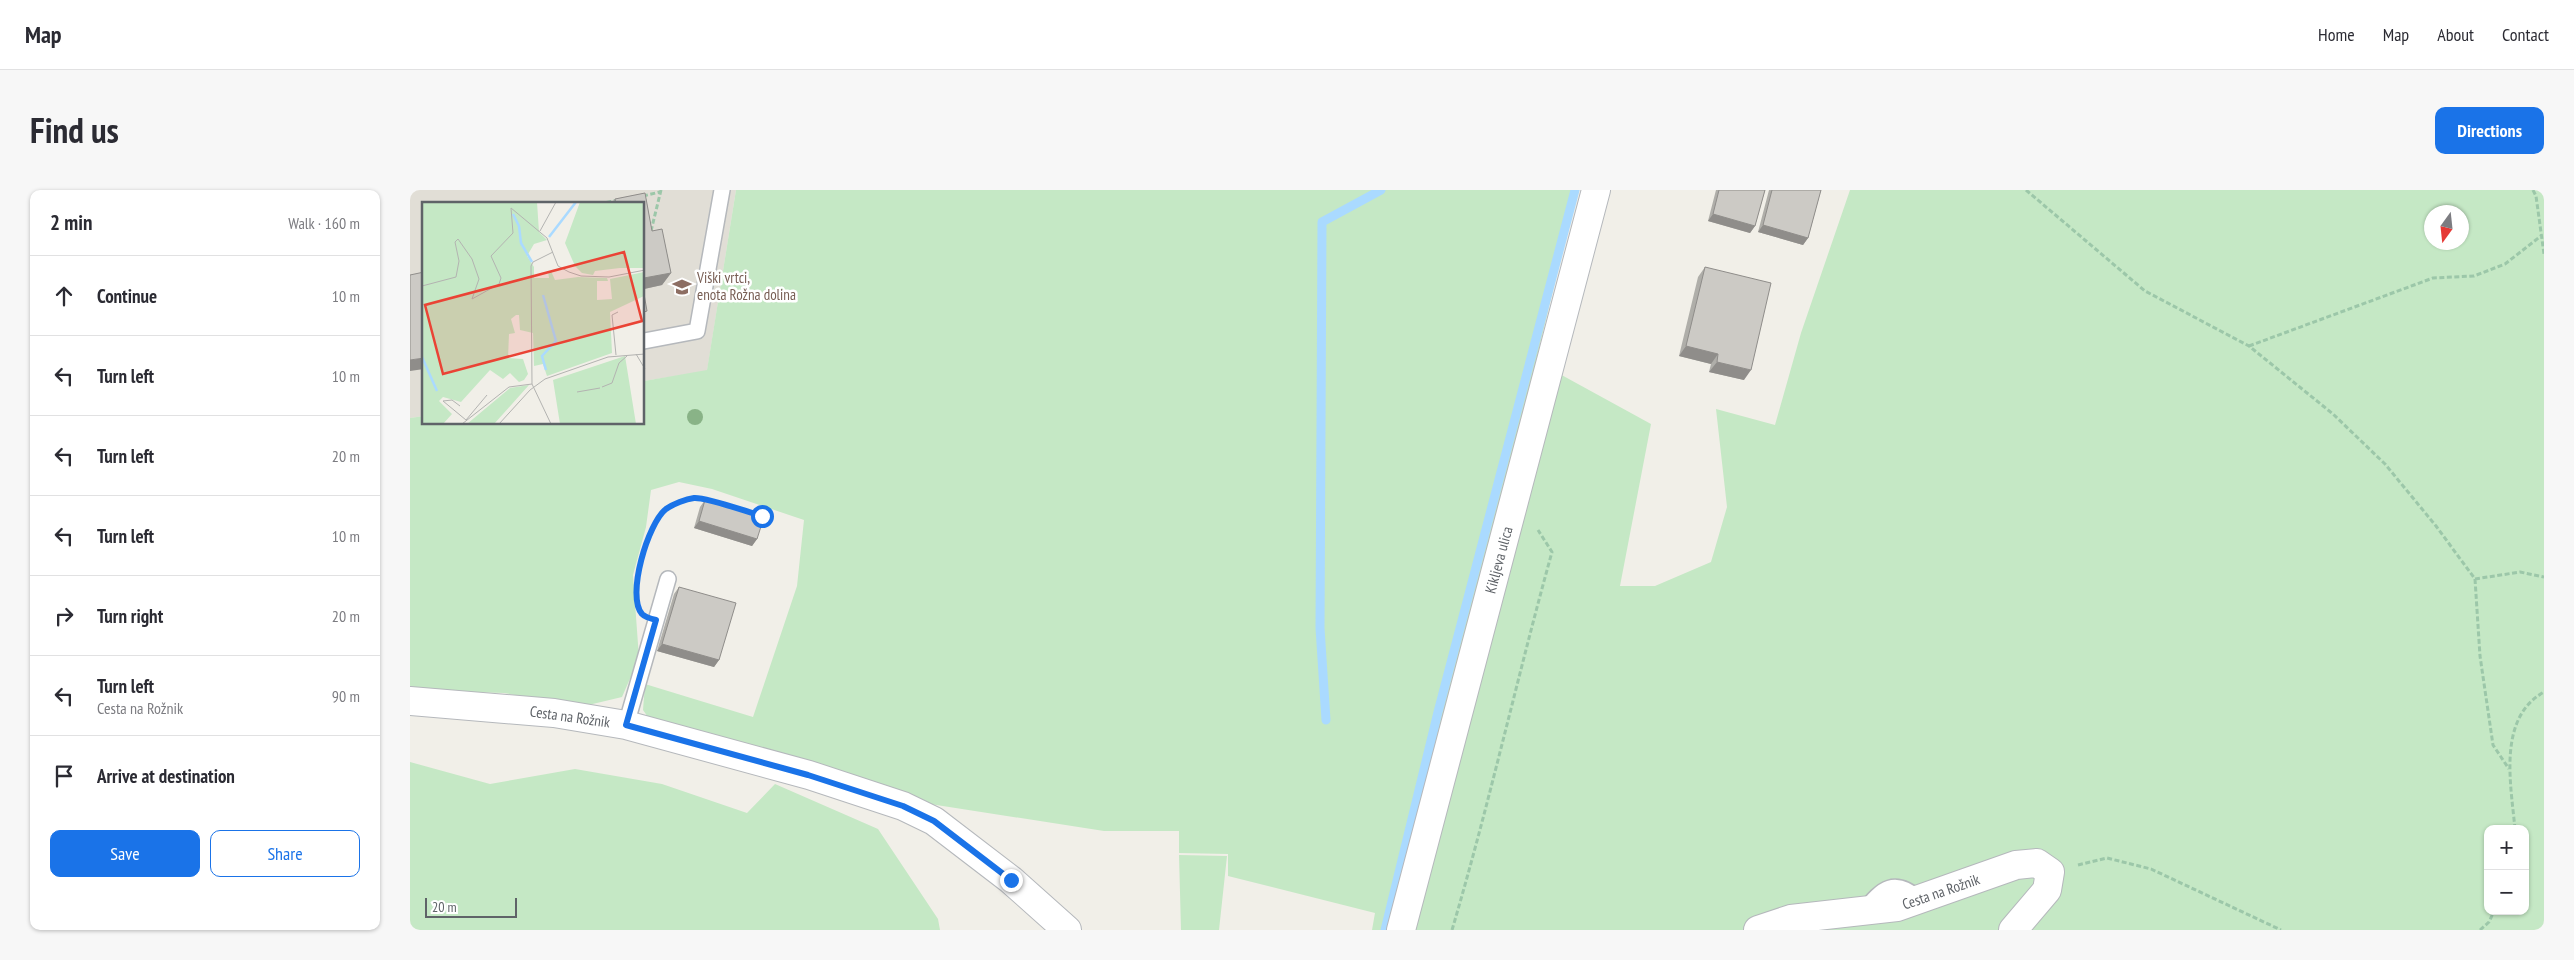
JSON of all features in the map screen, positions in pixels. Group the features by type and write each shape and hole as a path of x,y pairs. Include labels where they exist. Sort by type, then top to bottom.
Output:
{"street":[{"name":"Kikljeva ulica","path":"1401,930 1596,190"},
{"name":"Cesta na Rožnik","path":"410,700 554,713 626,725 808,775 903,806 934,821 1011,880 1067,930"},
{"name":"Cesta na Rožnik","path":"1758,930 1791,919 1897,907 2016,865 2037,863 2050,872"},
{"path":"2013,930 2047,890 2050,872"}],"lane":[{"path":"645,341 697,331 722,190"},
{"path":"626,725 668,579"}],"path":[{"path":"2026,190 2145,291 2248,346 2333,414 2384,464 2475,579 2480,656 2493,745 2509,769"},
{"path":"2533,190 2536,196 2544,254"},
{"path":"634,197 660,191 649,237"},
{"path":"609,202 625,199"},
{"path":"2248,346 2433,278 2474,276 2504,264 2541,236"},
{"path":"1452,930 1481,832 1522,660 1552,552 1516,496"},
{"path":"656,620 642,614 637,604 638,585 643,549 652,527 666,510 696,498 762,516"},
{"path":"2475,579 2520,572 2544,577"},
{"path":"2515,825 2509,769 2513,736 2522,712 2534,698 2544,692"},
{"path":"2050,872 2107,858 2151,869 2281,930"},
{"path":"2480,930 2492,915"}],"shaded area":[{"name":"Viški vrtci, enota Rožna dolina","path":"410,190 736,190 707,371 645,381 645,202 422,202 422,416 410,418"}],"green space":[{"path":"736,190 1577,190 1536,361 1651,424 1620,586 1655,586 1711,562 1727,507 1716,409 1775,425 1801,333 1850,190 2544,190 2544,930 1372,930 1375,913 1228,876 1228,854 1179,853 1179,831 1104,831 930,804 782,755 650,720 643,710 645,684 753,717 797,586 804,520 712,489 679,482 651,490 646,527 633,575 639,658 622,697 580,707 504,693 410,690 410,418 422,416 422,425 645,425 645,381 707,370"},
{"path":"410,762 490,784 575,769 662,784 747,813 775,784 878,829 938,919 940,930 410,930"},
{"path":"1179,855 1227,856 1219,930 1181,930"}],"building":[{"path":"1719,190 1765,190 1755,226 1713,214"},
{"path":"1772,190 1821,190 1808,238 1763,225"},
{"path":"645,193 652,231 662,229 671,273 645,278 645,202 616,202 615,199"},
{"path":"1705,267 1771,283 1751,370 1717,362 1718,354 1686,346"},
{"path":"422,272 422,358 410,360 410,275"},
{"path":"705,500 764,517 757,539 699,521"},
{"path":"679,587 736,603 719,660 662,644"}],"waterway":[{"path":"1326,720 1320,628 1322,222 1381,190"},
{"path":"1385,930 1438,712 1575,190"}],"place":[{"name":"Viški vrtci, enota Rožna dolina","path":"682,287"}],"route":[{"path":"762,516 696,498 684,500 666,510 652,527 643,549 637,604 642,614 656,620 626,725 808,775 903,806 934,821 1011,880"}]}
